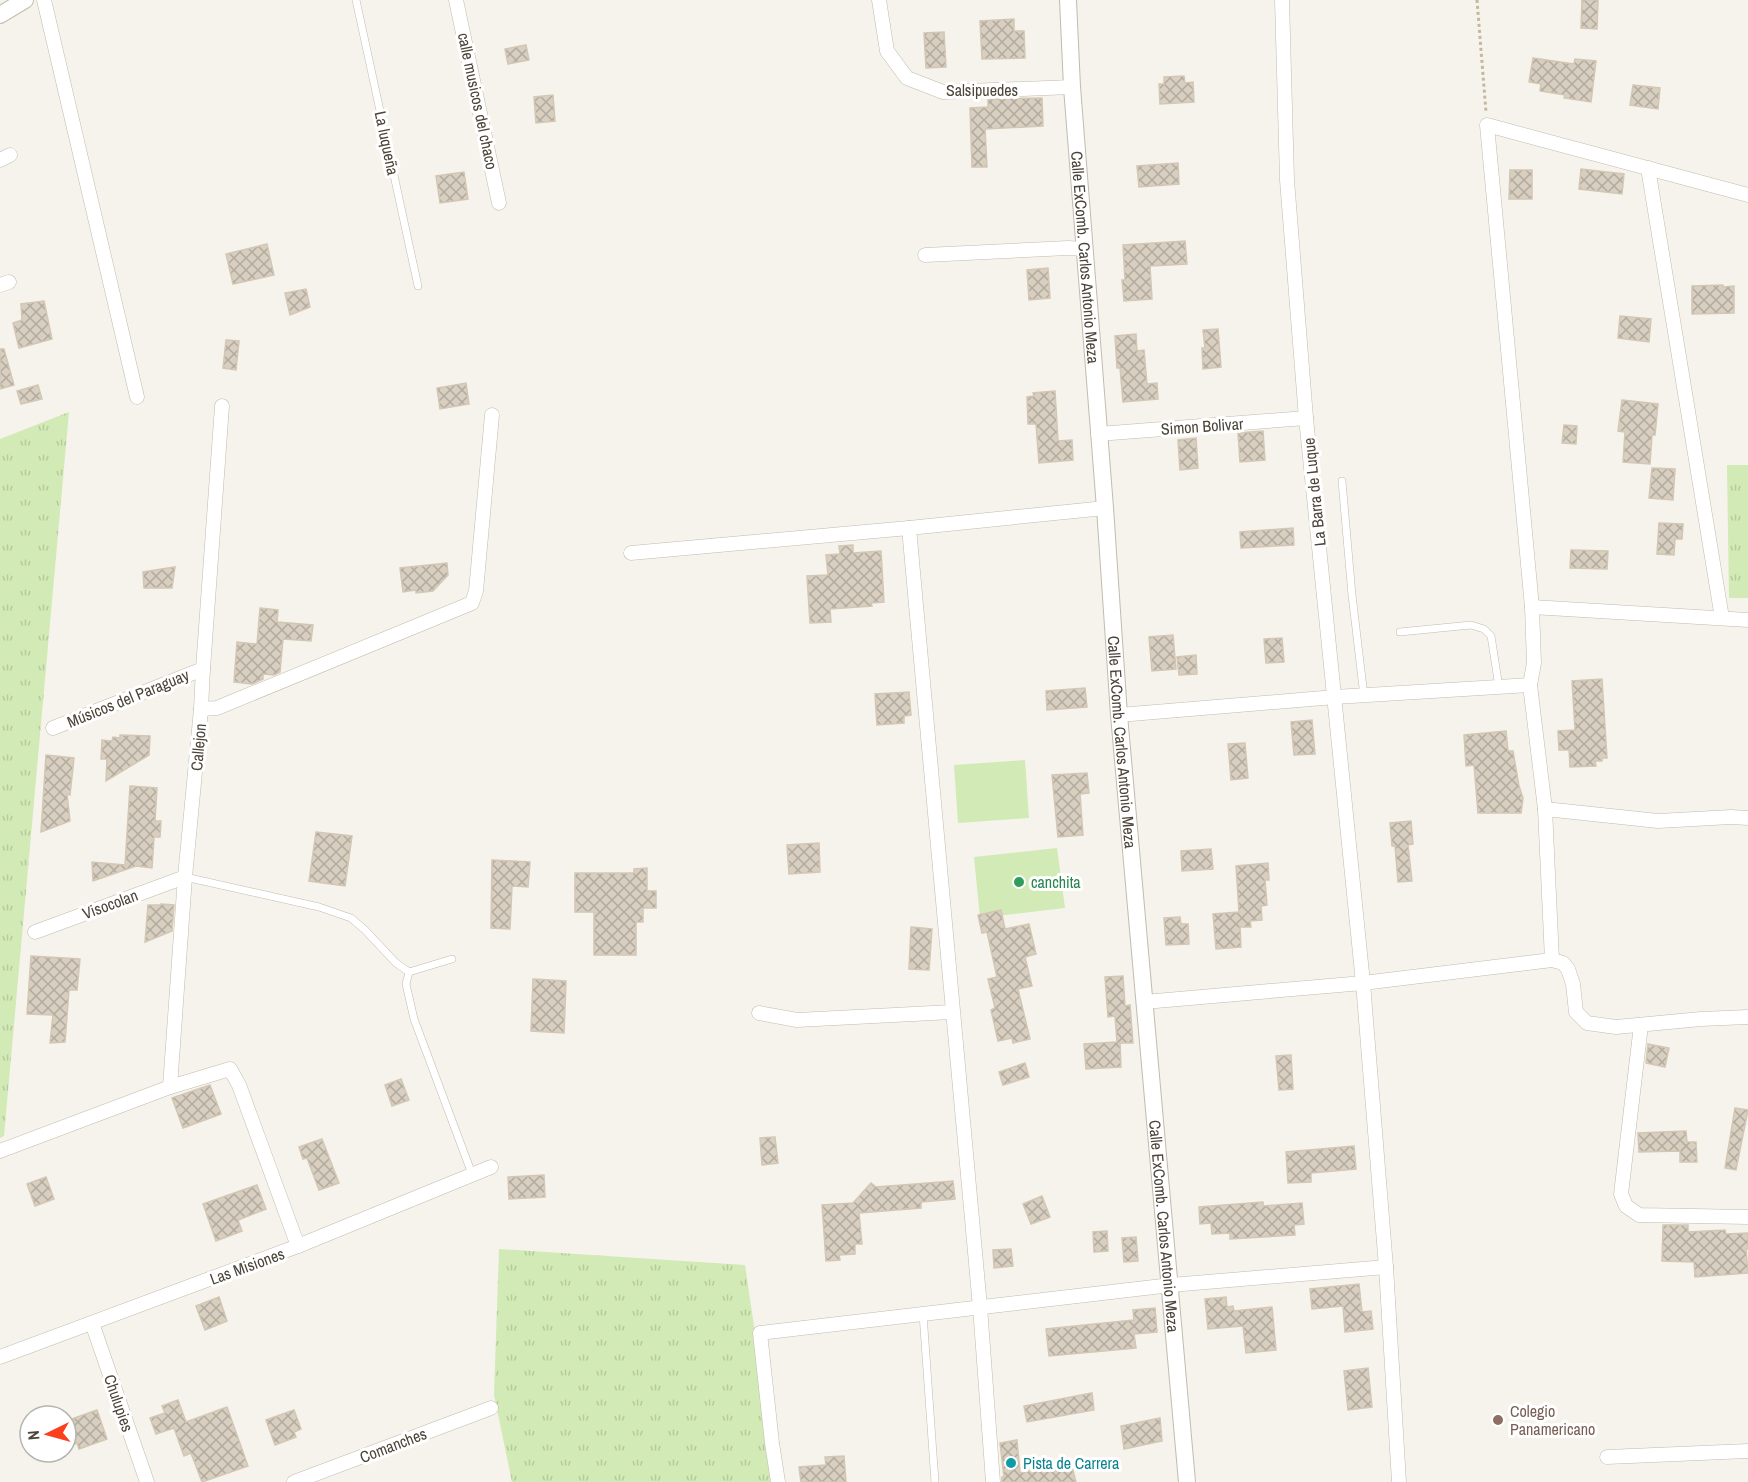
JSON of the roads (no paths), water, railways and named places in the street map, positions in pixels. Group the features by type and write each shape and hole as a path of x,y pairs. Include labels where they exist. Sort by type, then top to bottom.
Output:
{"street":[{"path":"44,0 137,397"},
{"name":"calle musicos del chaco","path":"456,0 499,202"},
{"name":"Salsipuedes","path":"879,0 887,51 907,78 943,92 1072,87"},
{"name":"Calle ExComb. Carlos Antonio Meza","path":"1068,0 1072,87 1119,715 1187,1482"},
{"name":"La Barra de Luque","path":"1282,0 1287,180 1306,418 1363,983 1386,1267 1399,1482"},
{"path":"0,15 21,1"},
{"path":"1551,960 1545,809 1530,685 1534,663 1532,607 1487,125 1748,195"},
{"path":"1648,168 1722,618"},
{"path":"925,255 1084,249"},
{"name":"Callejon","path":"170,1087 185,877 201,709 222,406"},
{"path":"201,709 217,708 472,603 476,591 492,415"},
{"name":"Simon Bolivar","path":"1098,434 1306,418"},
{"path":"631,553 1105,508"},
{"path":"909,528 980,1307 993,1482"},
{"path":"1532,607 1748,620"},
{"name":"Músicos del Paraguay","path":"53,728 203,669"},
{"path":"1119,715 1530,685"},
{"path":"1545,809 1659,821 1748,818"},
{"name":"Visocolan","path":"35,932 185,877"},
{"path":"1144,1002 1363,983 1551,960 1563,963 1568,969 1573,984 1576,1012 1587,1023 1616,1027 1748,1017"},
{"path":"759,1013 797,1020 952,1012"},
{"path":"1641,1026 1621,1194 1626,1206 1639,1215 1748,1217"},
{"path":"0,1151 170,1087 230,1069 239,1085 298,1246"},
{"name":"Las Misiones","path":"0,1357 298,1246 490,1167"},
{"path":"778,1482 760,1333 1171,1285 1386,1267"},
{"name":"Chulupies","path":"92,1323 147,1482"},
{"name":"Comanches","path":"294,1482 491,1408"},
{"path":"1607,1457 1748,1451"}],"lane":[{"name":"La luqueña","path":"357,0 418,286"},
{"path":"1342,480 1364,696"},
{"path":"1400,632 1471,626 1484,629 1491,636 1500,687"},
{"path":"185,877 319,907 351,918 396,963 409,972"},
{"path":"409,972 452,959"},
{"path":"409,972 406,984 414,1019 472,1174"},
{"path":"923,1314 935,1482"}],"place":[{"name":"canchita","path":"1019,882"},
{"name":"Colegio Panamericano","path":"1498,1420"},
{"name":"Pista de Carrera","path":"1011,1463"}]}
